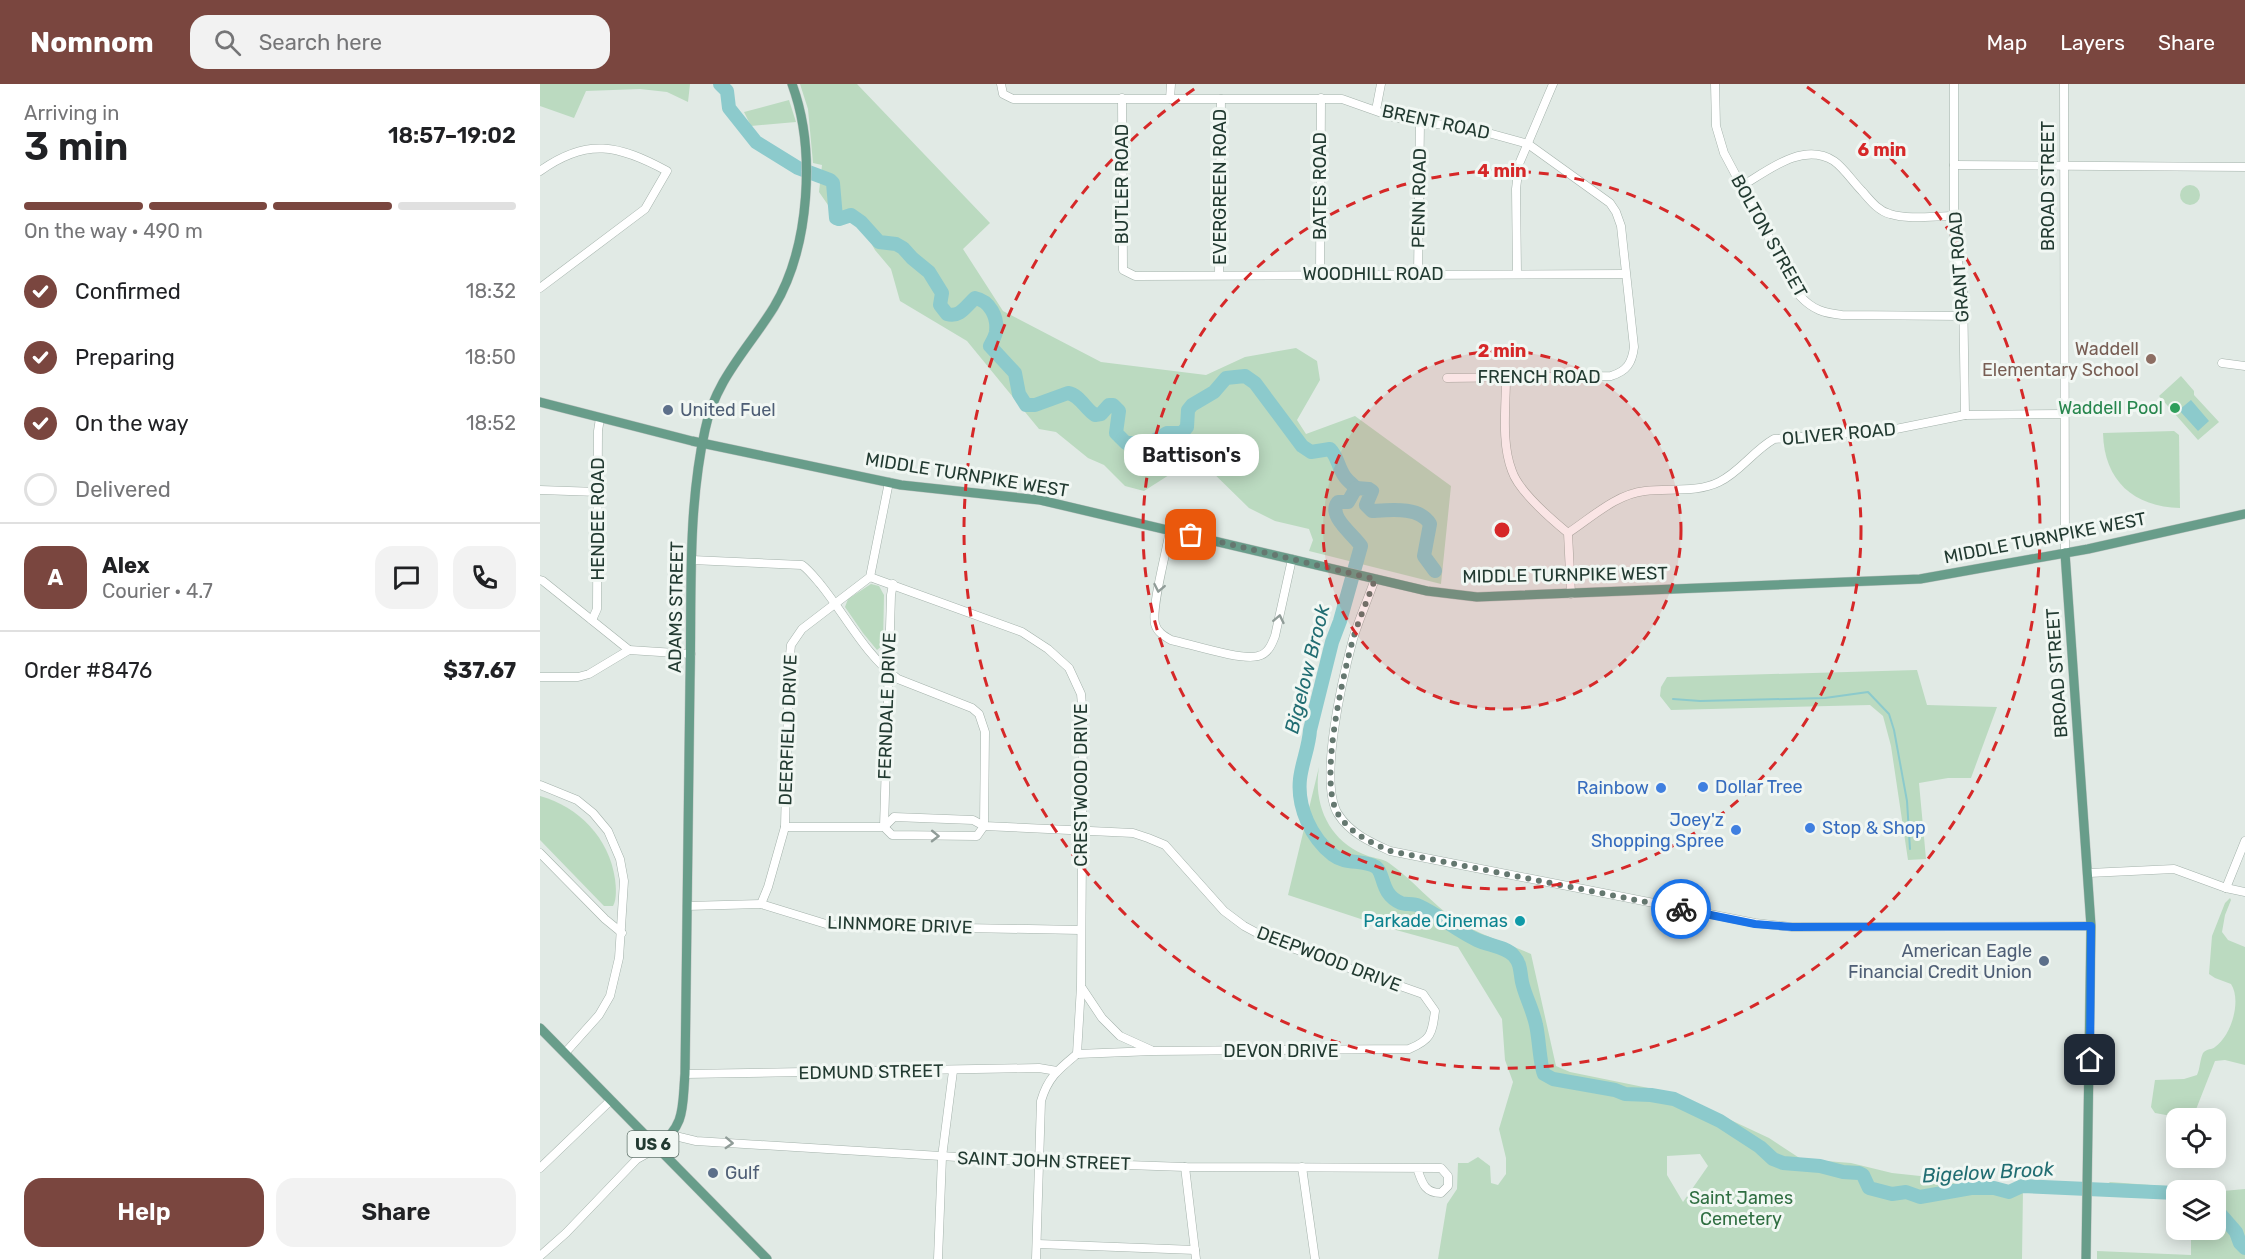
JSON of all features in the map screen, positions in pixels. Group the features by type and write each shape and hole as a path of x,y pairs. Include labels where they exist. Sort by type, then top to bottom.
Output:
{"main road":[{"name":"ADAMS STREET","path":"657,1148 672,1135 681,1120 685,1074 692,560 702,444 709,411 717,391 772,310 784,288 802,229 806,206 802,121 799,102 792,84"},
{"name":"MIDDLE TURNPIKE WEST","path":"540,402 702,444 921,488 1040,500 1427,591 1477,597 1920,579 2065,553 2245,514"},
{"name":"BROAD STREET","path":"2065,553 2091,926 2086,1259"},
{"name":"US 6","path":"540,1028 767,1259"}],"street":[{"name":"BRENT ROAD","path":"1001,84 1004,94 1013,99 1342,99 1393,117 1481,131 1528,144 1610,203 1616,212 1621,226 1634,347 1633,359 1628,367"},
{"path":"1170,99 1171,84"},
{"path":"1376,110 1381,84"},
{"path":"1517,274 1516,189 1519,164 1553,84"},
{"name":"BOLTON STREET","path":"1715,84 1715,110 1719,140 1800,296 1816,310 1824,313 1964,316"},
{"name":"GRANT ROAD","path":"1954,84 1954,242 1963,286 1965,415"},
{"name":"BROAD STREET","path":"2064,84 2065,553"},
{"name":"BUTLER ROAD","path":"1122,98 1123,270"},
{"name":"BATES ROAD","path":"1320,275 1321,98"},
{"name":"EVERGREEN ROAD","path":"1220,275 1221,99"},
{"name":"PENN ROAD","path":"1418,274 1420,122"},
{"path":"540,171 559,158 577,151 595,148 616,149 643,158 667,171 645,209 540,288"},
{"path":"1742,186 1798,155 1821,156 1834,161 1870,201 1889,214 1954,216"},
{"path":"1954,165 2110,168 2245,167"},
{"name":"WOODHILL ROAD","path":"1123,270 1135,276 1625,274"},
{"path":"2222,363 2245,366"},
{"name":"FRENCH ROAD","path":"1447,378 1611,376 1621,373 1628,367"},
{"path":"1506,377 1506,439 1512,473 1524,490 1568,533 1571,594"},
{"name":"OLIVER ROAD","path":"1568,533 1626,496 1643,491 1698,488 1717,483 1732,475 1761,447 1774,439 1891,430 1965,415 2064,414"},
{"name":"HENDEE ROAD","path":"592,620 597,609 600,418"},
{"path":"870,577 889,482"},
{"path":"540,490 598,492"},
{"path":"1170,530 1155,611 1155,625 1161,634 1171,640 1247,657 1260,656 1271,648 1275,636 1292,559"},
{"path":"692,560 802,565 835,602 888,672 898,679 972,708 979,714 985,732 984,826"},
{"name":"CRESTWOOD DRIVE","path":"870,577 1022,632 1048,649 1069,669 1081,694 1083,716 1081,986 1077,1054"},
{"name":"DEERFIELD DRIVE","path":"761,904 785,827 791,645 802,629 870,577"},
{"path":"1375,579 1353,639 1333,734 1329,776 1331,796 1338,814 1353,831 1368,841 1390,851 1755,924 1792,927 2091,926"},
{"path":"540,580 543,580 629,650"},
{"name":"FERNDALE DRIVE","path":"884,827 892,584"},
{"path":"540,676 589,674 629,650 691,654"},
{"path":"540,785 577,800 593,813 608,831 620,859 624,881 616,975 610,996 598,1015 565,1053"},
{"name":"DEEPWOOD DRIVE","path":"785,827 884,827 894,817 973,820 984,826 1133,833 1166,845 1224,912 1244,926 1272,941 1423,994 1435,1011 1433,1030 1426,1042 1409,1049"},
{"name":"DEEPWOOD DRIVE","path":"884,827 892,835 977,836 984,826"},
{"path":"2226,888 2245,841"},
{"path":"540,853 621,933"},
{"path":"2089,873 2174,869 2226,888 2245,892"},
{"name":"LINNMORE DRIVE","path":"687,906 761,904 800,917 835,924 1080,930"},
{"name":"DEVON DRIVE","path":"1081,986 1102,1018 1120,1036 1153,1051"},
{"name":"DEVON DRIVE","path":"1077,1054 1153,1051 1409,1049"},
{"path":"1036,1259 1041,1101 1046,1084 1077,1054"},
{"name":"EDMUND STREET","path":"685,1074 1039,1068 1057,1071"},
{"path":"939,1259 942,1157 953,1071"},
{"path":"540,1168 611,1100"},
{"name":"SAINT JOHN STREET","path":"672,1135 696,1141 1040,1162 1185,1167 1417,1168"},
{"path":"540,1256 566,1233 637,1159 657,1148"},
{"path":"1038,1244 1196,1255 1185,1167"},
{"path":"1302,1167 1315,1259"}],"green space":[{"path":"540,84 690,84 688,102 667,92 640,89 586,91 574,118 540,106"},
{"path":"800,84 857,84 990,223 963,249 1003,311 1101,362 1206,375 1245,357 1296,348 1317,361 1320,380 1297,420 1306,434 1355,416 1451,486 1441,584 1309,551 1313,540 1309,529 1275,521 1249,508 1203,463 1191,461 1144,491 1125,486 1104,465 1088,458 1056,432 1039,429 967,341 900,301 891,269 875,250 858,220 837,226 828,205 819,192 822,165 813,163 808,109"},
{"path":"789,100 796,122 751,126 744,112"},
{"path":"2186,185 2194,185 2200,191 2200,199 2194,205 2186,205 2180,199 2180,191"},
{"name":"Waddell Pool","path":"2181,376 2194,391 2194,395 2219,422 2198,440 2159,396"},
{"path":"2174,431 2179,435 2180,508 2149,503 2125,488 2109,465 2103,433"},
{"path":"871,584 879,586 884,595 883,645 877,650 845,607 848,599"},
{"path":"1917,670 1927,705 1997,707 1971,778 1948,778 1919,783 1926,859 1908,860 1891,746 1883,716 1870,705 1671,710 1660,696 1661,687 1667,677"},
{"name":"Saint James Cemetery","path":"1319,767 1318,794 1321,806 1332,829 1341,839 1363,854 1389,863 1439,907 1464,925 1531,954 1556,1066 1570,1072 1673,1093 1769,1138 1801,1159 1851,1163 1892,1173 1967,1181 1969,1188 2023,1189 2022,1259 1438,1259 1447,1204 1457,1189 1458,1163 1468,1163 1478,1157 1490,1166 1491,1183 1498,1185 1506,1174 1506,1158 1499,1129 1513,1082 1505,1060 1502,1019 1458,947 1385,927 1288,895","holes":["1700,1154 1708,1166 1683,1202 1667,1175 1667,1156"]},
{"path":"540,796 554,801 579,816 599,838 612,864 616,889 613,906 604,906 540,840"},
{"path":"2230,898 2222,932 2228,940 2245,947 2245,1065 2225,1060 2215,1061 2197,1108 2166,1108 2166,1115 2155,1113 2151,1107 2155,1080 2184,1079 2197,1075 2203,1053 2221,1042 2233,1018 2235,999 2231,984 2209,974 2212,936 2225,903"},
{"path":"2110,1182 2166,1186 2166,1199 2119,1197 2108,1194 2106,1185"},
{"path":"2245,1189 2245,1259 2097,1259 2097,1251 2191,1255 2191,1240 2226,1240 2226,1191"}],"water":[{"path":"2191,400 2209,421 2198,431 2179,410"}],"waterway":[{"name":"Bigelow Brook","path":"720,84 727,91 729,108 756,142 798,168 833,183 836,218 851,215 861,222 879,242 896,244 903,248 929,272 942,293 940,305 947,314 959,313 975,298 989,306 996,326 996,334 990,346 1015,373 1019,394 1026,405 1035,405 1068,393 1076,396 1095,415 1101,414 1109,405 1113,405 1119,411 1116,433 1126,443 1150,443 1167,433 1182,433 1187,427 1188,410 1192,405 1214,392 1226,378 1245,376 1255,383 1302,446 1311,452 1330,449 1343,474 1356,488"},
{"name":"Bigelow Brook","path":"1356,488 1348,502 1338,502 1336,507 1338,519 1361,546 1332,642 1310,730 1300,779 1303,811 1312,831 1325,848 1338,858 1376,867 1386,890 1394,899 1403,904 1419,906 1481,942 1502,948 1514,956 1519,965 1523,987 1535,1019 1544,1074 1553,1079 1615,1090 1625,1094 1674,1099 1720,1121 1760,1147 1773,1159 1783,1163 1820,1166 1843,1172 1859,1173 1863,1175 1869,1188 1892,1194 1906,1192 1920,1197 1971,1188 1994,1188 2009,1192 2022,1186 2166,1193"},
{"path":"1356,488 1372,491 1366,505 1372,511 1404,510 1425,518 1430,524 1424,556 1435,571"},
{"path":"1673,699 1700,701 1825,698 1868,692 1889,714 1894,730 1907,801 1910,849"},
{"name":"Bigelow Brook","path":"2226,1220 2245,1248"}],"way so far":[{"path":"1191,535 1375,579 1353,639 1333,734 1329,776 1331,796 1338,814 1353,831 1390,851 1681,909"}],"place":[{"name":"Waddell Elementary School","path":"2151,359"},
{"name":"Waddell Pool","path":"2175,408"},
{"name":"United Fuel","path":"668,410"},
{"name":"Battison's","path":"1191,535"},
{"name":"Dollar Tree","path":"1703,787"},
{"name":"Rainbow","path":"1661,788"},
{"name":"Stop & Shop","path":"1810,828"},
{"name":"Joey'z Shopping Spree","path":"1736,830"},
{"name":"Parkade Cinemas","path":"1520,921"},
{"name":"American Eagle Financial Credit Union","path":"2044,961"},
{"name":"Gulf","path":"713,1173"}],"route":[{"path":"1681,909 1755,924 1792,927 2091,926 2090,1060"}]}
